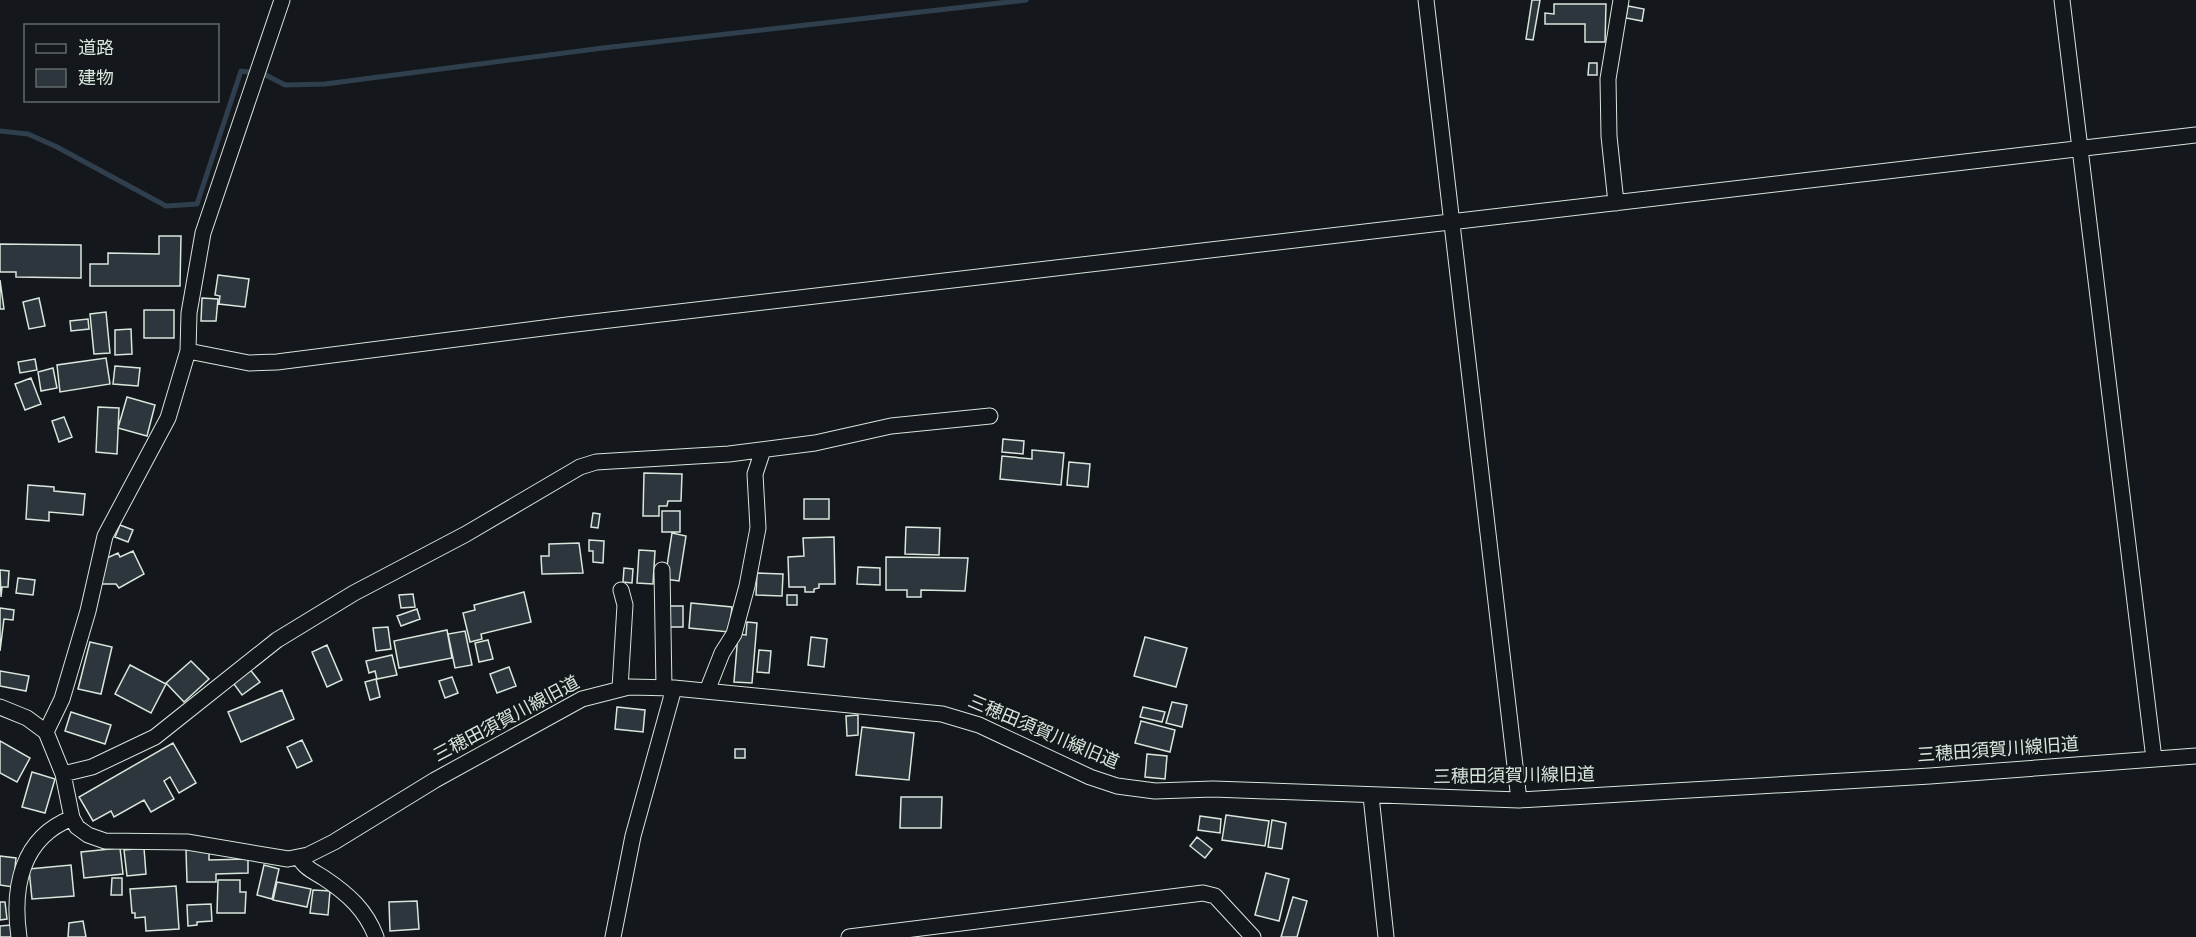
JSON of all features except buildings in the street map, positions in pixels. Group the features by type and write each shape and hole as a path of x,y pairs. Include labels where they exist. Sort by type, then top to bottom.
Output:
{"street":[{"path":"46,732 68,677 88,611 105,536 168,418 188,351 189,313 203,233 282,0"},
{"path":"1426,0 1519,800"},
{"path":"1616,203 1609,136 1608,79 1621,0"},
{"path":"2062,0 2154,759"},
{"path":"188,351 249,363 277,363 567,325 2196,135"},
{"path":"63,774 92,767 155,737 277,640 354,593 466,534 580,467 596,462 763,450 815,443 891,426 990,416"},
{"path":"707,691 735,629 747,586 758,528 755,474 763,450"},
{"path":"613,937 633,836 669,688 662,570"},
{"path":"620,688 626,604 621,590"},
{"name":"三穂田須賀川線旧道","path":"72,818 84,833 98,840 187,842 269,856 299,857 334,842 435,780 558,711 591,696 620,688 707,691 958,718 979,725 1090,777 1117,786 1155,791 1213,789 1519,800 1930,776 2196,756"},
{"path":"0,707 27,718 46,732 63,774 72,818 45,833 25,861 17,890 19,937"},
{"path":"1371,796 1386,937"},
{"path":"299,857 302,864 339,888 362,908 376,937"},
{"path":"849,937 1203,893 1215,896 1253,937"}],"waterway":[{"path":"0,131 28,134 57,147 166,206 197,204 241,71 264,74 285,85 325,84 603,48 1026,0"}]}
